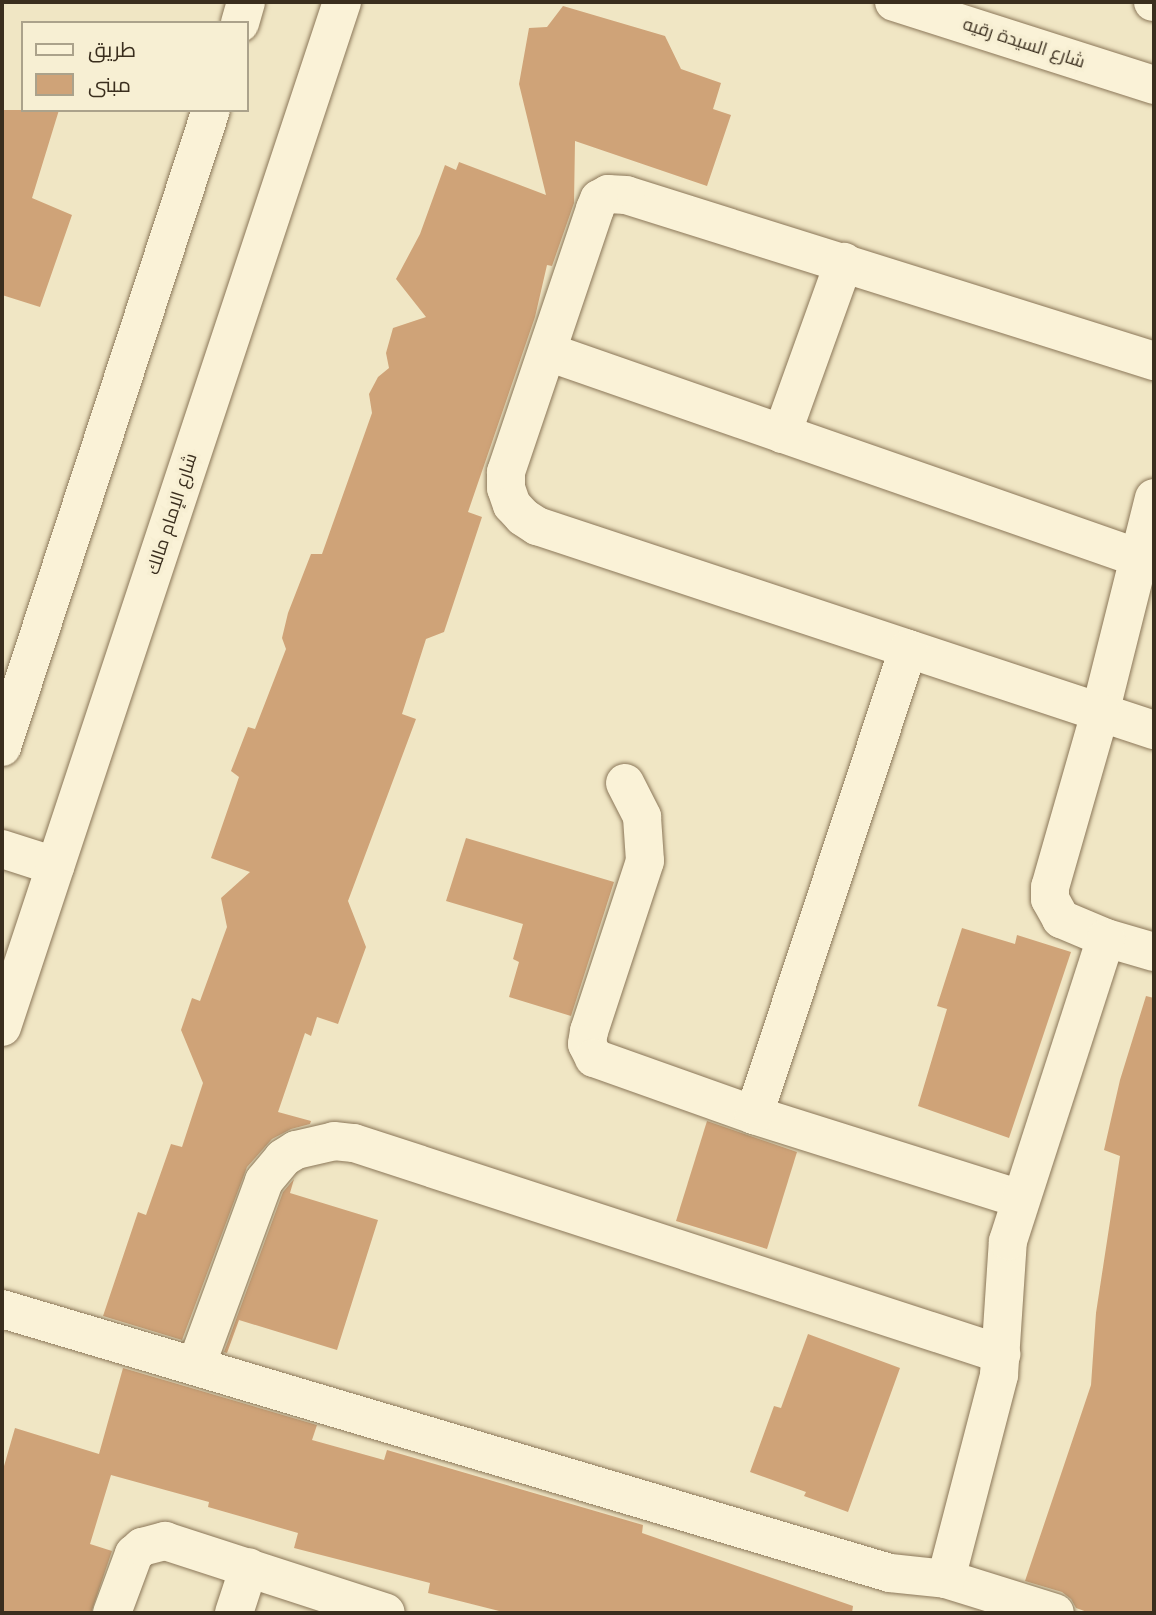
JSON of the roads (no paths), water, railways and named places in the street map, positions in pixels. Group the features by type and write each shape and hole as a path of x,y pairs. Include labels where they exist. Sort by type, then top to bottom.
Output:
{"street":[{"path":"241,21 246,2"},
{"name":"شارع الإمام مالك","path":"2,1027 342,2"},
{"name":"شارع السيدة رقيه","path":"894,2 1154,85"},
{"path":"2,747 210,112"},
{"path":"1154,361 626,195 608,194 599,199 595,209 506,471 506,488 512,505 523,517 537,526 1154,730"},
{"path":"782,433 844,262"},
{"path":"548,352 1139,558"},
{"path":"1154,498 1100,713 1050,887 1050,899 1061,919 1106,938 1154,952"},
{"path":"754,1115 908,649"},
{"path":"625,783 642,817 645,861 587,1044 594,1058 615,1068 754,1115 1020,1199"},
{"path":"2,849 55,866"},
{"path":"957,1593 999,1375 1001,1303 1008,1241 1106,938"},
{"path":"196,1366 264,1181 283,1158 296,1150 334,1141 354,1143 1000,1354"},
{"path":"2,1309 957,1593 1055,1613"},
{"path":"112,1613 128,1563 142,1547 165,1541 386,1613"},
{"path":"234,1613 249,1567"}]}
